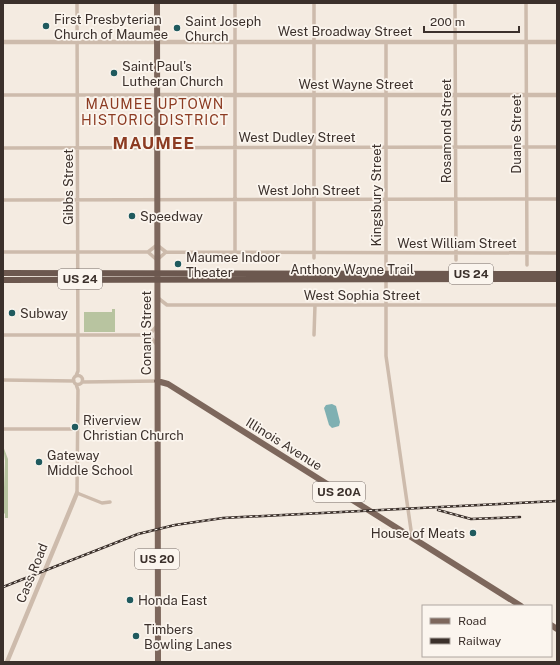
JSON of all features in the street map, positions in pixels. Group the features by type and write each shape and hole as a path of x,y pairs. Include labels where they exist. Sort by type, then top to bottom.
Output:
{"highway":[{"name":"Anthony Wayne Trail","path":"3,273 156,277 557,279"},
{"name":"Anthony Wayne Trail","path":"386,277 557,274"},
{"name":"Anthony Wayne Trail","path":"3,280 78,276"}],"main road":[{"name":"Conant Street","path":"157,3 156,297 158,662"},
{"name":"Illinois Avenue","path":"157,381 168,384 519,605"}],"street":[{"name":"Gibbs Street","path":"77,3 77,493"},
{"path":"235,3 235,253"},
{"path":"314,3 314,258"},
{"name":"Rosamond Street","path":"455,3 456,260"},
{"name":"Duane Street","path":"526,3 527,265"},
{"name":"West Broadway Street","path":"3,42 557,42"},
{"name":"Kingsbury Street","path":"386,42 386,356 412,538"},
{"path":"3,95 156,95"},
{"name":"West Wayne Street","path":"156,95 557,95"},
{"name":"West Dudley Street","path":"3,148 557,147"},
{"name":"West John Street","path":"3,200 557,199"},
{"path":"3,252 148,252 156,245 166,252 156,260 148,252"},
{"name":"West William Street","path":"166,252 557,253"},
{"path":"156,297 167,304 157,313"},
{"name":"West Sophia Street","path":"167,304 557,305"},
{"path":"314,335 315,305"},
{"path":"149,335 157,325"},
{"path":"3,335 149,335"},
{"path":"149,335 157,345"},
{"path":"3,380 157,381"},
{"path":"3,429 78,429"},
{"path":"77,493 102,503 110,502"},
{"name":"Cass Road","path":"7,662 77,493"}],"green space":[{"path":"112,309 115,309 115,332 84,332 84,312 112,312"},
{"path":"3,446 8,459 8,518 5,518 5,513 3,515 5,461"}],"water":[{"path":"332,404 336,406 340,422 339,426 332,428 329,425 324,408 326,405"}],"railway":[{"path":"3,587 138,534 175,525 223,518 557,501"},
{"path":"438,510 471,519 520,517"}],"place":[{"name":"First Presbyterian Church of Maumee","path":"46,26"},
{"name":"Saint Joseph Church","path":"177,28"},
{"name":"Saint Paul's Lutheran Church","path":"114,73"},
{"name":"Speedway","path":"132,216"},
{"name":"Maumee Indoor Theater","path":"178,264"},
{"name":"Subway","path":"12,313"},
{"name":"Riverview Christian Church","path":"75,427"},
{"name":"Gateway Middle School","path":"39,462"},
{"name":"House of Meats","path":"473,533"},
{"name":"Honda East","path":"130,600"},
{"name":"Timbers Bowling Lanes","path":"136,636"}],"district":[{"name":"MAUMEE UPTOWN HISTORIC DISTRICT","path":"155,112"},
{"name":"MAUMEE","path":"154,143"}]}
